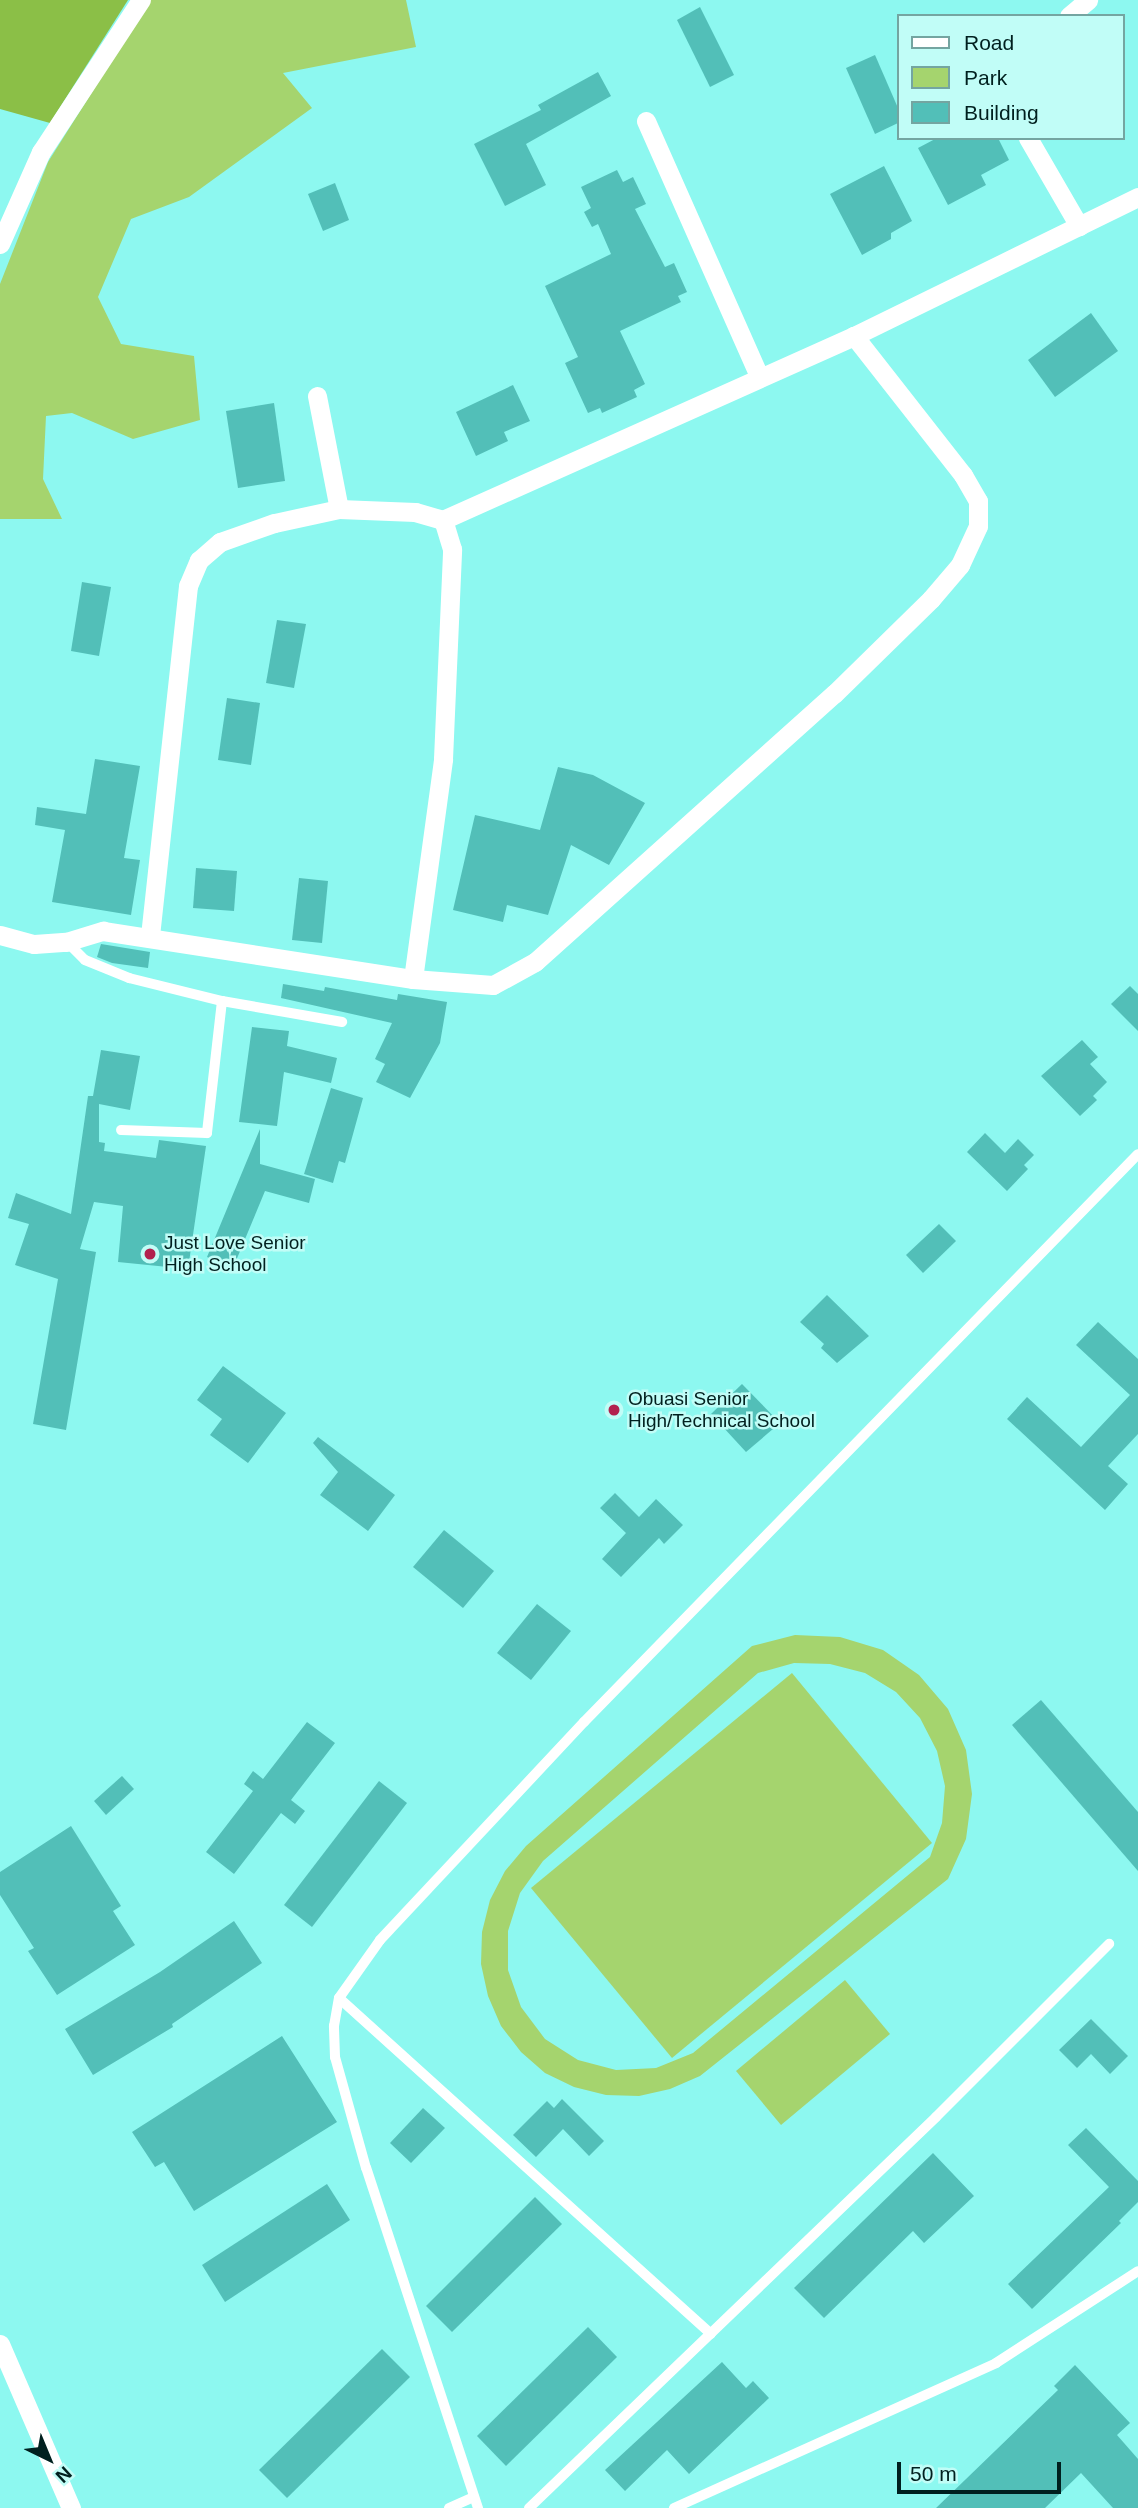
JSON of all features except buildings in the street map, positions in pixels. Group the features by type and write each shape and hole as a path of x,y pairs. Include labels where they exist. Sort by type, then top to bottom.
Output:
{"street":[{"path":"0,244 41,152 141,0"},
{"path":"1071,14 1088,0"},
{"path":"646,121 760,378"},
{"path":"1029,140 1079,226"},
{"path":"150,939 188,586 199,560 220,542 274,523 340,509 415,513 443,520 853,336 1138,197"},
{"path":"0,936 34,944 66,942 103,931 413,979 493,985 535,962 834,694 932,599 960,565 978,526 978,501 963,475 853,336"},
{"path":"317,396 340,509"},
{"path":"413,979 443,760 452,549 443,520"},
{"path":"0,2344 6,2379 71,2508"}],"lane":[{"path":"66,942 86,960 129,978 222,1002 342,1022"},
{"path":"121,1130 207,1133 222,1002"},
{"path":"478,2508 366,2168 335,2057 334,2026 339,1998 380,1940 584,1723 1138,1154"},
{"path":"529,2508 936,2117 1109,1944"},
{"path":"339,1998 711,2334"},
{"path":"674,2508 996,2363 1138,2271"},
{"path":"449,2508 474,2497"}],"green space":[{"path":"0,0 128,0 50,123 0,109"},
{"path":"150,0 406,0 416,47 283,73 312,108 189,197 131,219 98,297 121,344 194,356 200,420 133,439 72,413 46,416 43,479 62,519 0,519 0,284 48,162"},
{"path":"795,1635 840,1637 883,1650 919,1675 948,1709 966,1750 972,1794 966,1839 948,1879 700,2076 670,2089 639,2096 606,2095 574,2087 545,2073 521,2052 501,2026 488,1996 481,1964 482,1932 490,1900 505,1871 526,1846 752,1646","holes":["794,1663 830,1664 865,1673 896,1692 920,1718 937,1751 945,1786 942,1823 930,1857 693,2053 656,2068 616,2070 578,2060 545,2039 521,2007 508,1970 508,1931 520,1893 543,1861 758,1673"]},
{"path":"792,1673 932,1843 672,2058 531,1888"},
{"path":"845,1980 890,2034 781,2125 736,2071"}],"place":[{"name":"Just Love Senior High School","path":"150,1254"},
{"name":"Obuasi Senior High/Technical School","path":"614,1410"}]}
